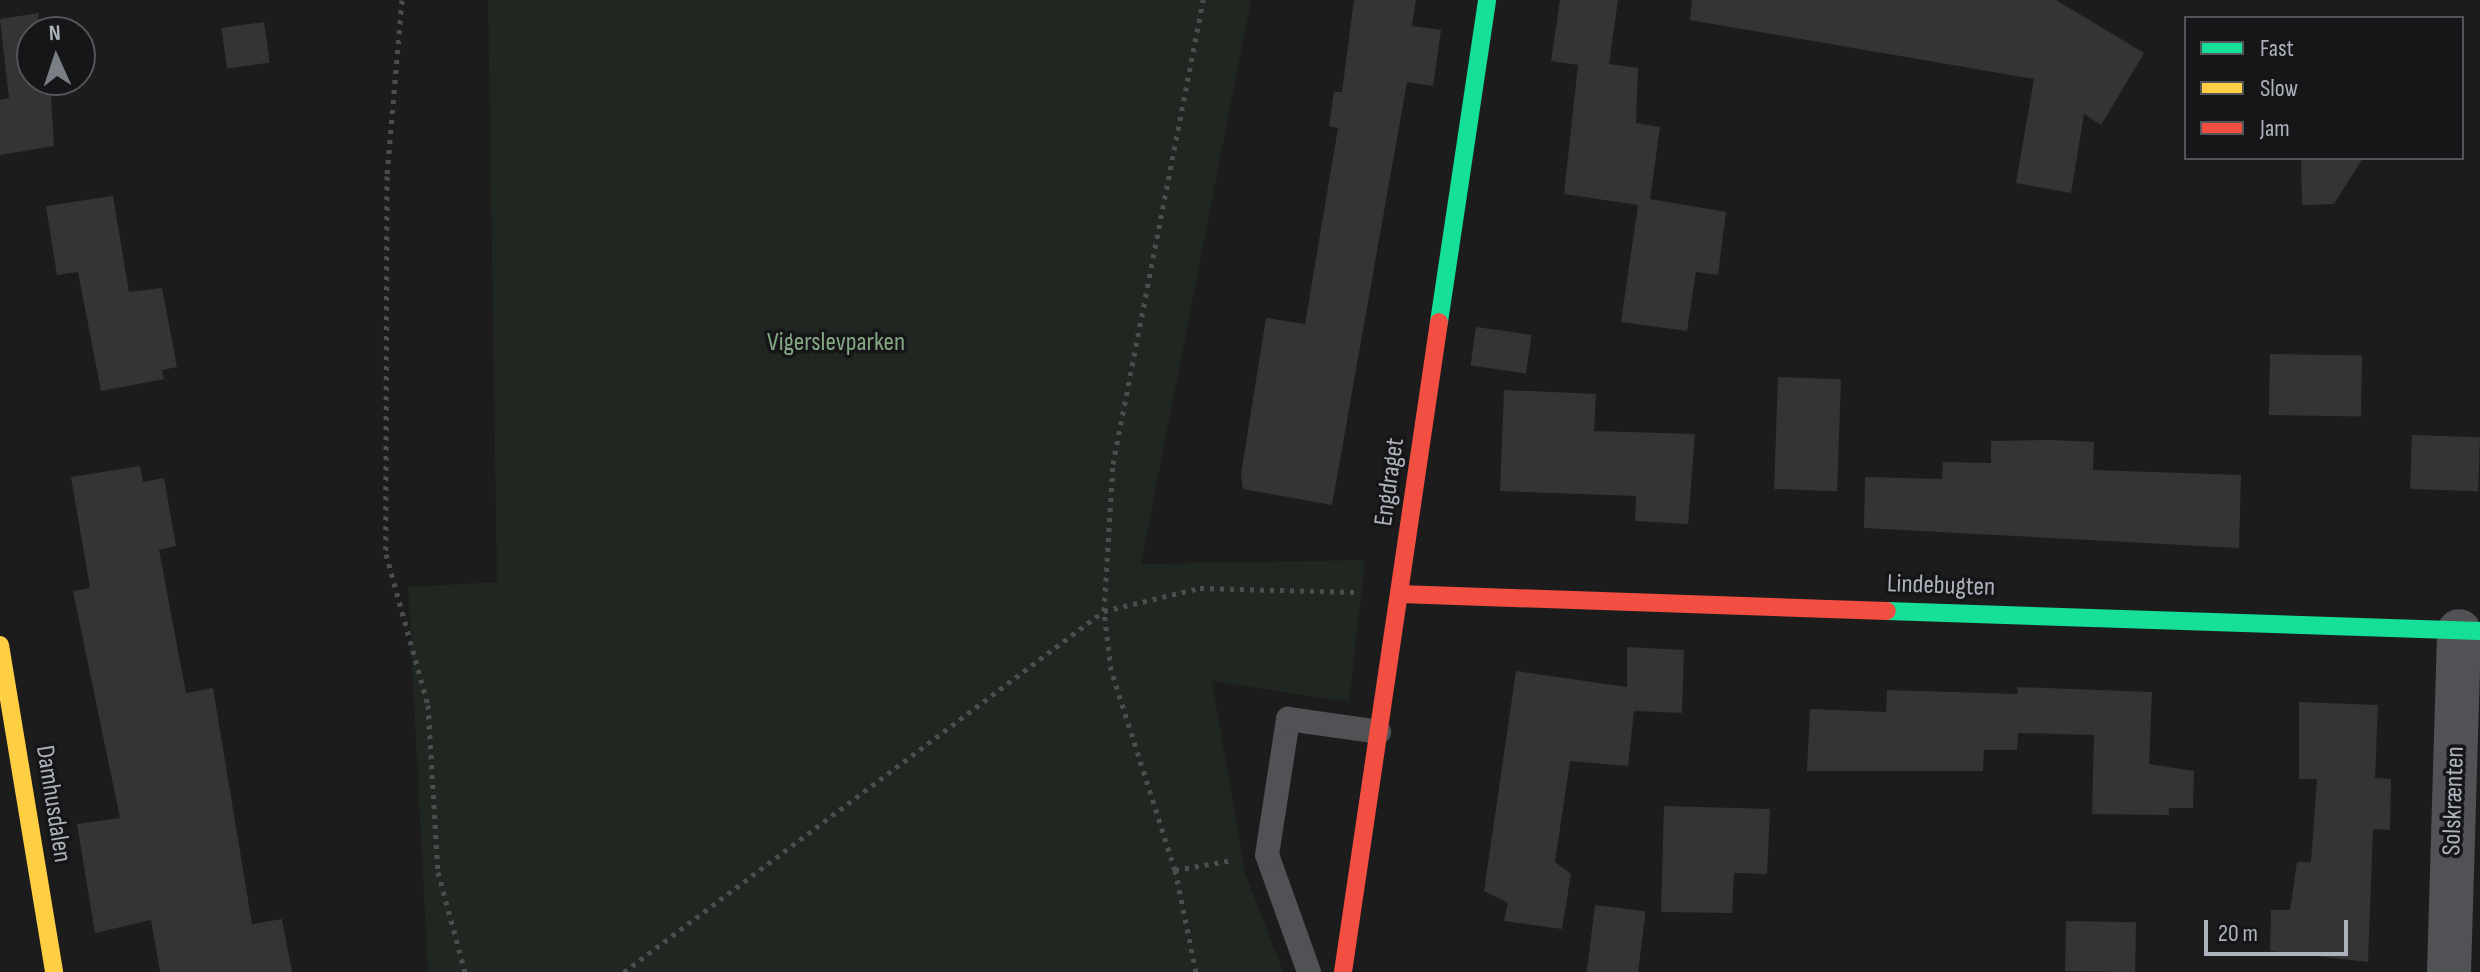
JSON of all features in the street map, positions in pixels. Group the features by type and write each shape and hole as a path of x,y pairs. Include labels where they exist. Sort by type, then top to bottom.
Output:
{"street":[{"name":"Engdraget","path":"1343,972 1487,0"},
{"name":"Lindebugten","path":"1400,594 2470,631"},
{"name":"Solskrænten","path":"2449,972 2470,631"},
{"name":"Damhusdalen","path":"0,645 54,972"}],"lane":[{"path":"1309,972 1267,855 1288,719 1379,732"}],"path":[{"path":"402,0 387,176 386,554 428,705 438,872 465,972"},
{"path":"1196,972 1175,870 1111,670 1104,611 1113,464 1203,0"},
{"path":"624,972 1104,611 1200,588 1400,594"},
{"path":"1175,870 1267,855"}],"green space":[{"name":"Vigerslevparken","path":"488,0 1251,0 1141,564 1365,560 1349,702 1212,681 1245,873 1283,972 428,972 408,587 497,582"}],"building":[{"path":"1354,0 1416,0 1412,26 1441,30 1433,86 1407,82 1332,505 1243,489 1241,474 1266,318 1305,324 1338,128 1329,126 1334,92 1342,92"},
{"path":"1560,0 1618,0 1609,64 1638,68 1636,123 1660,127 1650,199 1726,212 1718,275 1696,272 1687,331 1621,322 1638,205 1564,194 1578,65 1551,61"},
{"path":"1692,0 2056,0 2144,53 2101,125 2084,114 2071,193 2016,183 2034,79 1690,20"},
{"path":"16,17 16,96 51,96 54,146 0,155 0,100 9,98 0,19"},
{"path":"264,22 270,63 227,69 221,28"},
{"path":"2301,160 2362,160 2334,204 2302,205"},
{"path":"113,196 129,292 162,288 177,367 162,370 164,379 101,391 78,272 57,275 46,206"},
{"path":"1476,327 1531,335 1526,373 1471,366"},
{"path":"2270,354 2362,356 2361,417 2269,415"},
{"path":"1778,377 1841,379 1837,491 1774,489"},
{"path":"1504,390 1596,394 1594,431 1695,434 1688,524 1635,521 1636,496 1500,491"},
{"path":"2412,435 2480,437 2478,491 2410,489"},
{"path":"1991,441 2094,442 2093,470 2241,475 2239,548 1864,528 1865,477 1942,479 1943,462 1991,463"},
{"path":"140,466 143,482 164,478 176,546 159,550 186,693 213,688 252,924 282,919 292,972 160,972 151,920 95,933 77,824 120,818 73,591 90,588 71,477"},
{"path":"1627,647 1684,650 1682,713 1634,711 1628,766 1570,761 1555,862 1571,874 1562,929 1504,921 1508,903 1484,891 1516,671 1627,687"},
{"path":"2017,687 2152,692 2149,764 2194,771 2193,808 2169,808 2169,815 2092,814 2094,735 2018,733 2017,750 1984,750 1983,771 1807,771 1810,709 1886,712 1887,690 2018,694"},
{"path":"2299,702 2378,705 2375,778 2391,779 2390,830 2373,829 2368,962 2270,951 2271,910 2290,910 2297,862 2311,862 2317,779 2299,779"},
{"path":"1664,806 1770,809 1767,874 1734,873 1732,913 1661,912"},
{"path":"1595,905 1646,911 1638,972 1587,972"},
{"path":"2066,921 2136,922 2135,972 2065,971"}],"traffic: fast":[{"path":"1439,322 1487,0"},
{"path":"1887,611 2480,631"}],"traffic: slow":[{"path":"0,645 54,972"}],"traffic: jam":[{"path":"1343,972 1439,322"},
{"path":"1400,594 1887,611"}]}
